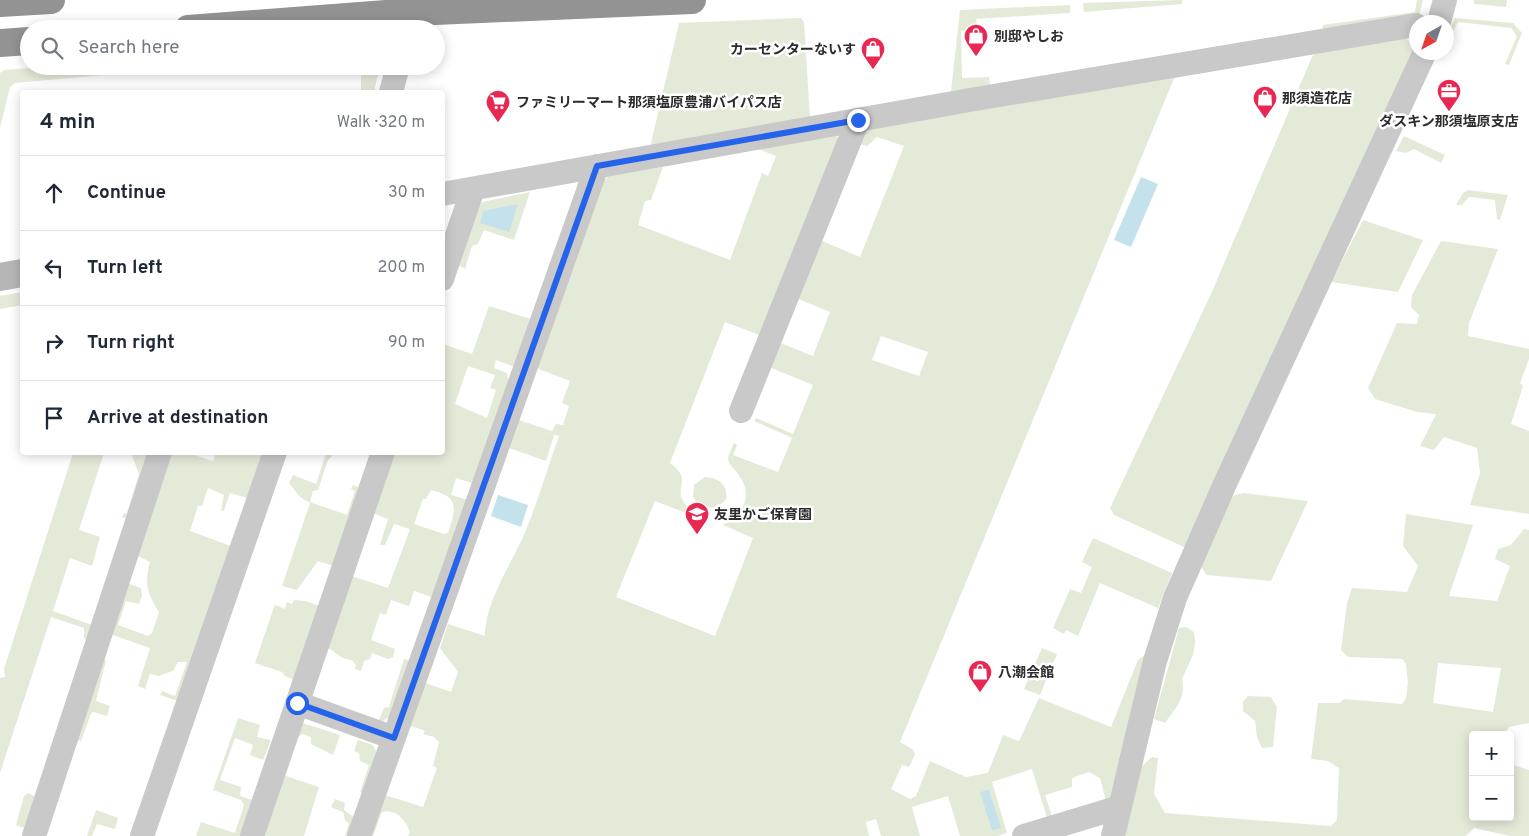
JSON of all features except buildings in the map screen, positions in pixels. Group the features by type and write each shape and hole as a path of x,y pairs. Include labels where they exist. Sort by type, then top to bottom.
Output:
{"highway":[{"path":"0,3 51,0"},
{"path":"313,20 411,13 692,0"},
{"path":"0,43 20,42"}],"street":[{"path":"445,194 858,120 1409,26"},
{"path":"1113,836 1155,661 1175,598 1224,486 1421,60"},
{"path":"392,90 396,75"},
{"path":"741,411 858,120"},
{"path":"359,836 597,166"},
{"path":"445,271 474,189"},
{"path":"0,277 20,273"},
{"path":"34,836 159,455"},
{"path":"142,836 273,455"},
{"path":"252,836 382,455"},
{"path":"297,703 394,738"},
{"path":"1024,836 1120,807"}],"green space":[{"path":"1182,0 1182,4 1084,12 1083,3"},
{"path":"1417,0 1423,0 1419,15 1409,15 1409,17 1322,30 1323,25 1415,12"},
{"path":"1474,0 1507,0 1506,7 1474,4"},
{"path":"1070,5 1070,13 976,19 977,28 961,31 962,78 989,77 990,85 951,92 960,10"},
{"path":"801,18 804,22 810,119 653,147 651,143 679,23"},
{"path":"1455,18 1513,23 1522,33 1509,65 1505,64 1517,36 1511,28 1458,22 1454,30"},
{"path":"1403,36 1409,41 1409,60 1415,60 1191,545 1184,547 1114,515 1110,508 1211,294 1312,57 1317,51"},
{"path":"20,69 20,75 103,75 15,83 10,87 0,128 0,73 4,70"},
{"path":"361,75 378,75 374,90 361,90"},
{"path":"1175,76 900,742 912,749 915,754 909,767 902,765 891,789 910,799 916,796 930,761 966,777 988,773 1003,735 1019,741 1039,698 1111,727 1138,660 1146,654 1109,800 1106,801 1100,778 1089,772 1072,778 1072,787 1045,795 1052,816 1048,821 1032,769 992,782 1007,833 998,836 960,836 948,796 912,807 920,836 881,836 876,819 866,822 869,836 408,836 410,832 403,819 396,813 387,811 382,812 373,836 370,836 385,795 423,807 437,768 433,766 439,742 434,737 423,734 425,731 408,725 423,682 451,692 458,672 440,648 448,624 485,636 489,611 505,572 523,537 537,500 559,436 544,432 554,435 546,461 509,448 519,420 552,431 556,424 563,425 569,406 562,403 570,381 536,368 602,184 608,176 663,167 651,200 645,201 638,225 730,260 762,173 768,176 776,156 758,149 835,133 839,139 762,336 725,322 670,463 681,475 681,494 688,508 686,513 655,501 616,597 715,636 753,538 723,525 741,510 746,496 743,482 729,463 729,454 734,443 737,445 733,455 778,472 792,438 754,421 756,418 793,434 813,385 769,367 778,342 813,356 830,312 796,298 820,240 860,257 904,146 877,137 867,146 857,143 867,130","holes":["881,336 928,352 919,376 872,360"]},
{"path":"1404,136 1445,155 1441,163 1414,149 1406,153 1396,151"},
{"path":"1468,190 1508,195 1500,220 1497,219 1495,200 1469,197 1462,205 1456,205 1463,193"},
{"path":"530,192 514,240 484,230 478,244 472,246 465,269 458,265 476,210 482,202"},
{"path":"1363,220 1423,240 1398,292 1331,282"},
{"path":"1441,241 1498,249 1469,323 1468,336 1529,349 1529,359 1520,383 1523,386 1511,424 1529,431 1529,514 1470,505 1480,473 1477,448 1444,437 1434,450 1420,446 1436,414 1417,412 1375,399 1368,388 1397,323 1417,324 1419,315 1411,307 1412,295"},
{"path":"20,292 20,305 0,309 0,296"},
{"path":"489,306 534,320 515,367 496,360 494,368 507,373 509,387 475,484 456,478 451,495 468,500 434,598 414,591 409,606 391,600 386,615 380,613 371,640 395,649 393,657 388,659 372,653 370,659 364,661 361,671 355,669 356,665 352,660 341,657 324,646 349,575 388,588 410,529 394,524 385,545 380,545 388,519 372,513 393,455 445,455 445,345 472,354","holes":["468,366 495,375 490,388 496,390 487,418 455,404","431,490 451,500 454,510 448,533 444,534 414,524 423,499 426,499"]},
{"path":"72,455 103,455 79,530 100,537 92,566 70,558 53,611 92,625 87,640 84,638 84,628 51,617 0,773 0,678 5,677 4,669"},
{"path":"132,455 148,455 129,517 122,518 123,514 127,513 139,474"},
{"path":"169,455 194,455 213,461 215,455 262,455 247,498 230,493 224,511 221,510 224,495 208,488 202,506 198,506 190,531 231,546 178,701 160,695 162,691 175,696 187,662 178,662 173,671 158,676 150,674 145,689 138,686 150,648 110,634 127,583 141,588 142,596 139,604 126,601 118,625 148,636 152,633 159,612 148,588 147,576 150,562 136,555"},
{"path":"325,455 333,455 328,460 318,490 313,491 310,502 347,515 355,491 351,489 353,485 362,489 334,566 318,561 297,590 282,586 310,503 300,497 289,483 293,475 316,484"},
{"path":"705,477 719,481 726,490 726,500 714,509 697,502 693,497 694,485"},
{"path":"1244,493 1308,501 1271,581 1207,575 1199,564 1227,500 1235,495"},
{"path":"1406,514 1473,525 1449,596 1497,601 1510,566 1495,559 1498,549 1511,545 1524,529 1529,530 1529,723 1509,727 1506,731 1469,731 1469,821 1514,821 1514,765 1529,770 1529,836 1510,836 1474,828 1466,836 1125,836 1141,767 1152,757 1158,758 1154,794 1165,813 1331,826 1337,820 1339,768 1328,761 1311,759 1318,703 1339,703 1344,699 1402,704 1406,698 1408,683 1406,664 1402,659 1348,657 1341,650 1347,603 1352,588 1407,592 1418,566 1403,546","holes":["1438,663 1501,668 1493,712 1433,703"]},
{"path":"1093,538 1172,573 1158,608 1100,583 1078,636 1066,630 1064,634 1053,628 1070,589 1081,593 1092,567 1082,562"},
{"path":"294,600 320,606 294,680 285,676 282,672 255,663 275,605 285,609 287,602 292,604"},
{"path":"1186,627 1194,632 1194,651 1182,679 1183,692 1181,697 1176,708 1165,723 1154,719 1179,628"},
{"path":"1042,648 1057,654 1040,695 1024,689"},
{"path":"102,659 106,660 96,701 110,706 107,716 93,712 91,714 81,741 75,739"},
{"path":"404,659 410,661 392,715 383,721 379,720 384,708 389,707"},
{"path":"1248,696 1271,697 1277,707 1273,747 1262,748 1257,737 1255,721 1243,711 1243,702"},
{"path":"238,718 260,725 257,737 271,740 263,760 250,755 253,745 235,738 220,780 241,787 240,796 252,800 241,836 196,836 201,822 235,833 244,805 241,800 213,790"},
{"path":"303,723 340,735 333,755 311,744 311,737 302,734 297,738"},
{"path":"358,740 373,745 378,755 364,793 360,792 369,765 360,761 359,753 354,751"},
{"path":"280,774 319,787 304,836 260,836"},
{"path":"28,793 36,797 27,829 16,825 24,796"},
{"path":"335,799 345,803 344,810 355,818 349,836 345,836 349,823 345,820 343,812 331,807"},
{"path":"96,810 118,818 115,829 97,824 92,836 87,836"}],"water":[{"path":"1141,177 1158,184 1131,247 1114,240"},
{"path":"518,204 509,232 480,223 483,211"},
{"path":"498,495 528,505 521,527 491,516"},
{"path":"989,790 1001,828 992,830 980,792"}],"place":[{"name":"別邸やしお","path":"976,57"},
{"name":"カーセンターないす","path":"873,70"},
{"name":"ダスキン那須塩原支店","path":"1449,112"},
{"name":"那須造花店","path":"1265,119"},
{"name":"ファミリーマート那須塩原豊浦バイパス店","path":"498,123"},
{"name":"友里かご保育園","path":"697,535"},
{"name":"八潮会館","path":"980,693"}],"route":[{"path":"297,703 394,738 597,166 858,120"}]}
